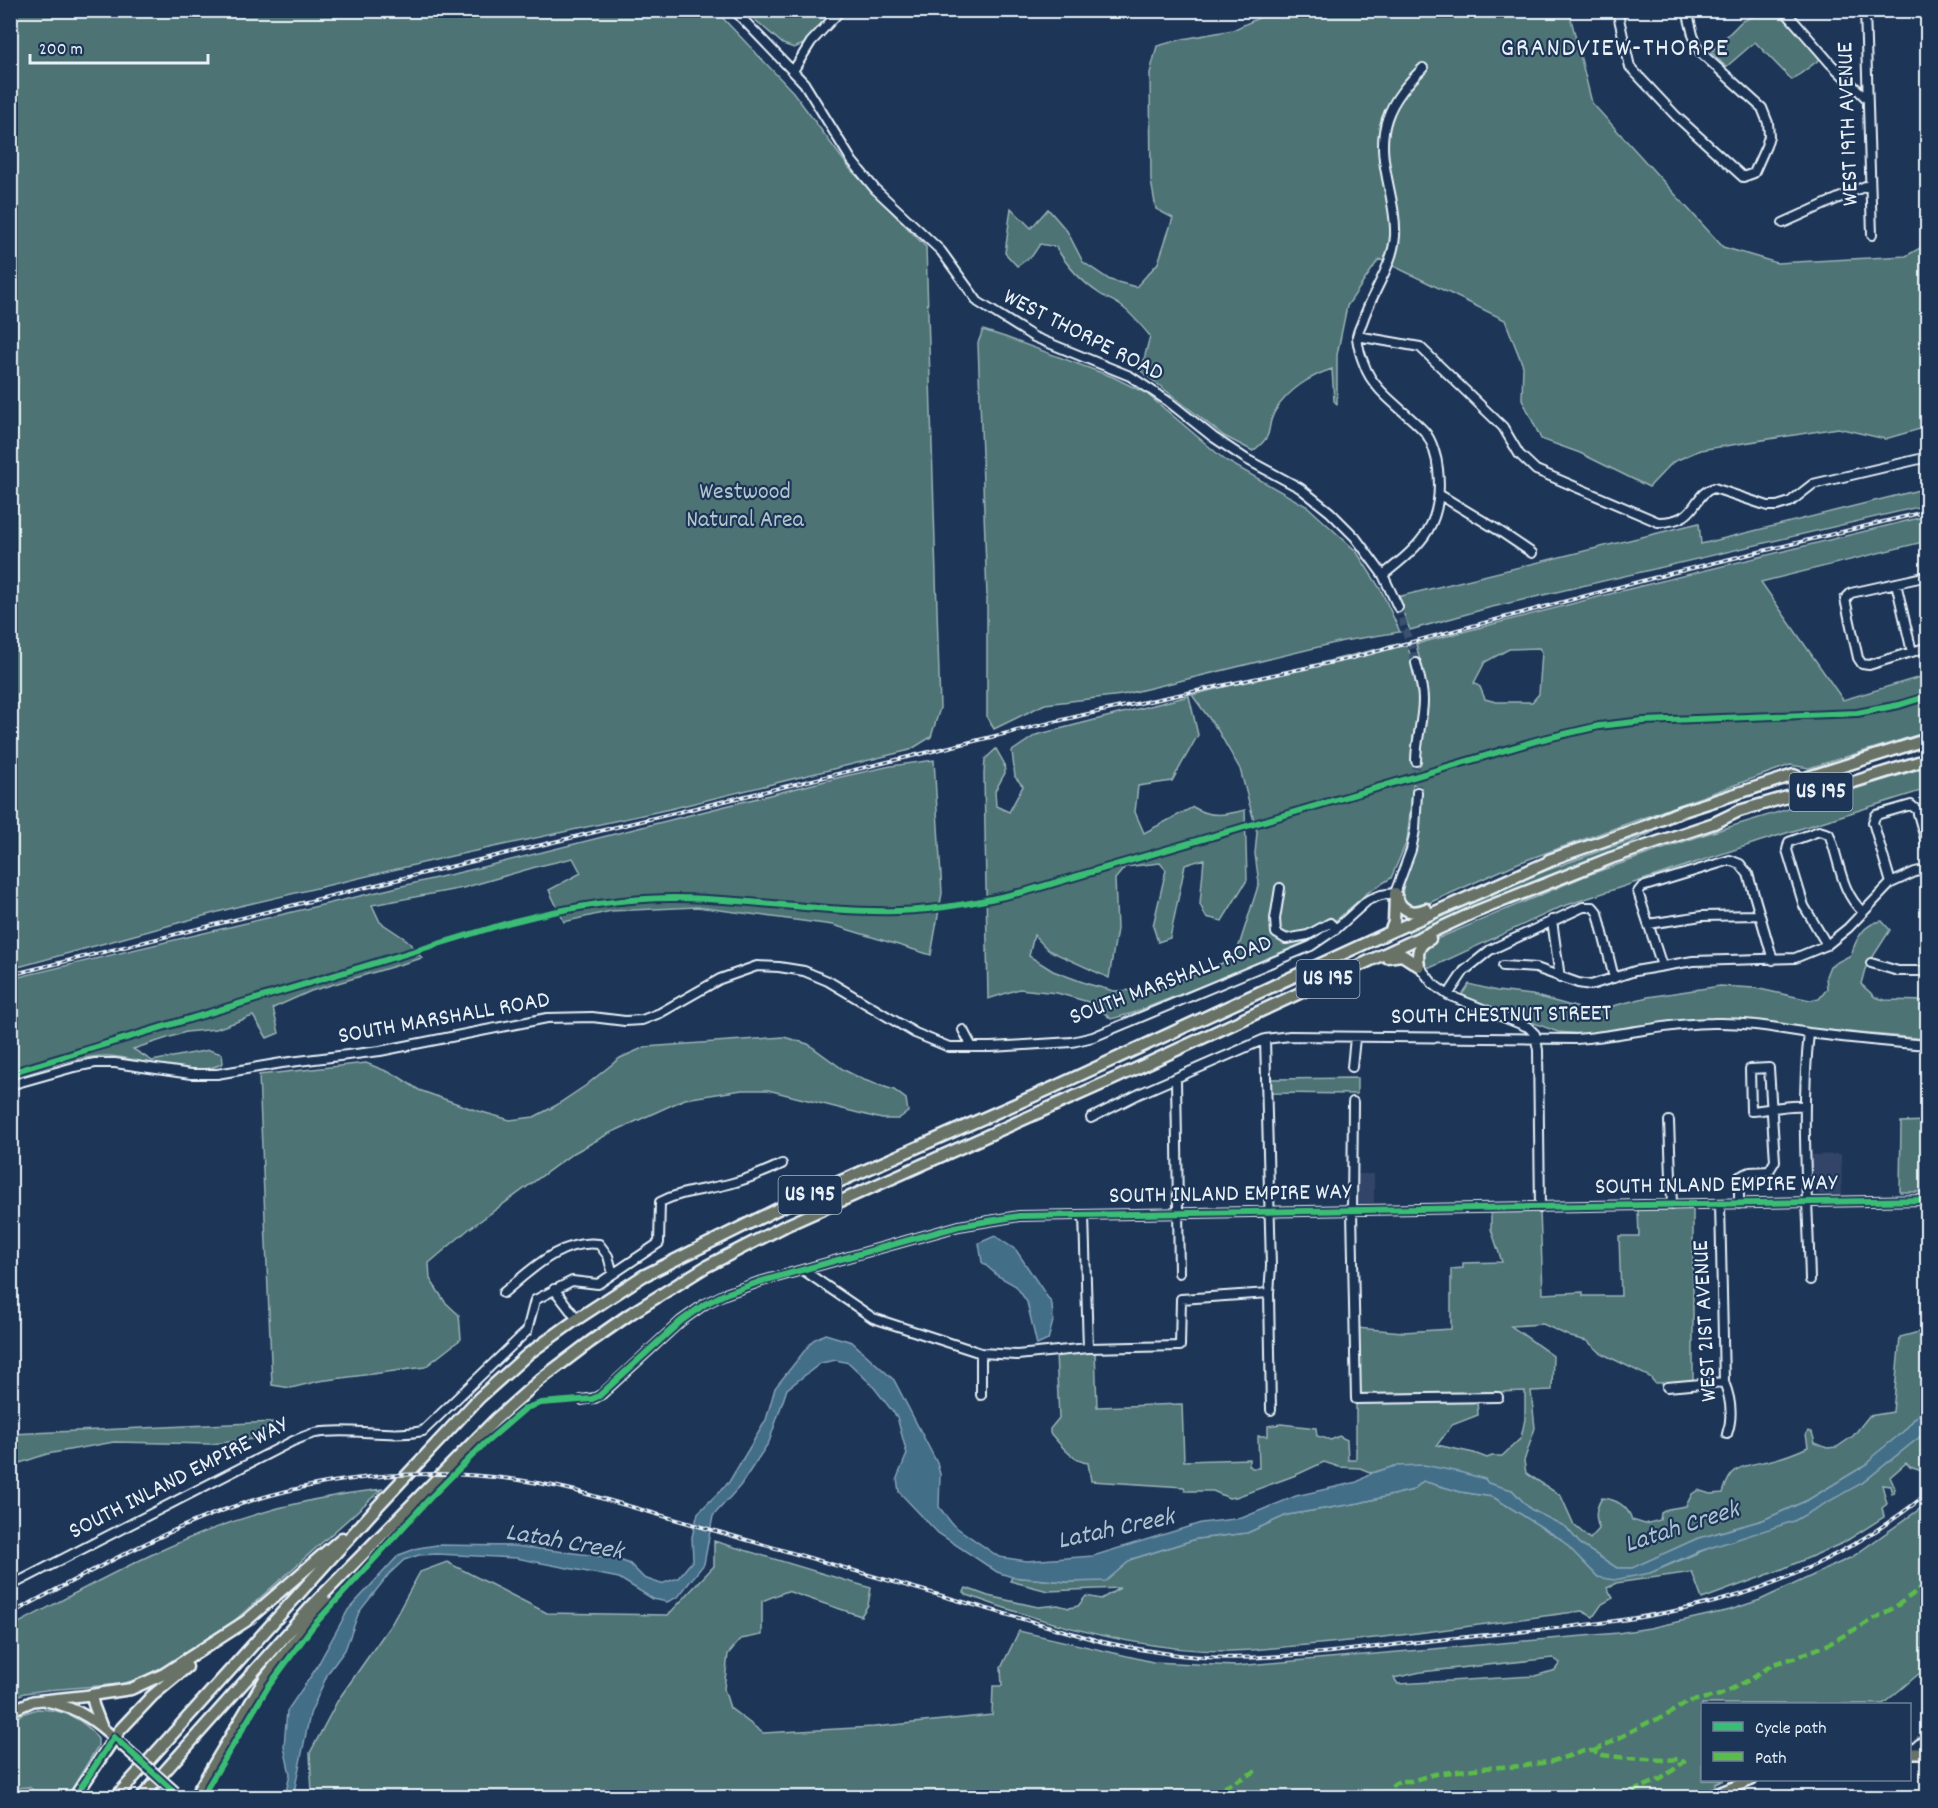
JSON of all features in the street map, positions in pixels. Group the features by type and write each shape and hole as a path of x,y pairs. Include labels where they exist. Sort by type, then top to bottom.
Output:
{"highway":[{"name":"US 195","path":"115,1797 378,1506 479,1398 528,1354 577,1318 643,1276 703,1245 882,1162 1052,1088 1390,932 1555,859 1646,826 1676,819 1928,739"},
{"name":"US 195","path":"141,1797 311,1607 496,1419 541,1379 630,1314 707,1266 785,1226 969,1143 980,1147 1001,1133 1067,1100 1475,912 1611,858 1714,823 1928,759"},
{"path":"1714,823 1739,812 1801,793 1805,788 1803,779"},
{"path":"1395,893 1402,908 1413,913 1419,912 1520,869 1555,859"},
{"path":"1419,966 1418,951 1426,940 1544,885"},
{"path":"1390,932 1395,922 1395,893"},
{"path":"1365,963 1402,955 1419,966"},
{"path":"969,1143 968,1137 971,1129 1052,1088"},
{"path":"74,1797 114,1737 160,1689 235,1630 378,1506"},
{"path":"194,1797 247,1707 279,1659 317,1611 369,1556 393,1523"},
{"path":"91,1695 124,1690 150,1682 235,1630"}],"main road":[{"path":"10,1711 26,1703 41,1700 91,1695 102,1727"},
{"path":"41,1700 73,1708 102,1727 178,1795"},
{"path":"1911,1753 1928,1753"},
{"path":"1705,1797 1720,1794 1747,1781"}],"street":[{"name":"WEST THORPE ROAD","path":"734,10 804,83 852,162 875,189 941,251 966,287 985,308 1034,337 1130,376 1238,454 1300,488 1330,512 1355,537 1383,575 1398,607"},
{"path":"792,71 811,42 841,10"},
{"path":"1617,10 1630,68 1676,116 1743,177 1754,173 1769,135 1768,123 1762,108 1700,52 1687,10"},
{"path":"1784,10 1831,64 1867,99"},
{"name":"WEST 19TH AVENUE","path":"1865,10 1872,236"},
{"path":"1383,575 1418,547 1434,518 1440,495 1437,464 1426,434 1376,385 1364,366 1357,336 1370,300 1389,261 1395,236 1384,158 1383,139 1386,120 1399,93 1423,68"},
{"path":"1784,223 1870,184"},
{"path":"1357,336 1420,347 1503,427 1519,454 1536,470 1658,522 1678,519 1685,515 1692,510 1703,494 1714,488 1768,506 1777,506 1790,502 1814,484 1928,457"},
{"path":"1440,495 1532,553"},
{"path":"1928,576 1848,594 1845,599 1858,658 1862,664 1869,665 1928,647"},
{"path":"1896,583 1912,652"},
{"path":"1416,663 1423,703 1416,761"},
{"path":"1395,893 1411,850 1415,830 1417,792"},
{"path":"1891,883 1873,818 1879,813 1911,805 1917,810 1928,849"},
{"path":"1827,945 1804,906 1787,846 1792,840 1819,831 1826,832 1831,839 1846,889 1854,903 1863,912"},
{"path":"1662,966 1638,892 1642,887 1730,860 1736,861 1748,874 1773,960"},
{"path":"1503,966 1536,968 1585,985 1598,984 1627,973 1705,960 1773,960 1804,955 1827,945 1891,883 1909,874 1928,869"},
{"path":"1280,888 1275,919 1276,933 1286,939 1308,935 1330,923 1336,929"},
{"name":"SOUTH MARSHALL ROAD","path":"10,1085 95,1063 115,1063 191,1074 217,1074 282,1063 380,1051 547,1018 592,1017 625,1021 642,1020 660,1013 720,979 757,966 804,970 828,981 915,1033 949,1047 1072,1042 1093,1037 1311,946 1336,929 1368,900 1395,893"},
{"path":"1448,994 1464,971 1490,950 1583,907 1593,907 1598,913 1614,978"},
{"path":"1648,924 1702,916 1759,915"},
{"path":"1552,920 1560,978"},
{"path":"1871,963 1898,971 1928,972"},
{"path":"1419,966 1433,984 1448,994 1527,1026 1536,1037 1540,1208"},
{"name":"SOUTH CHESTNUT STREET","path":"1091,1118 1141,1093 1265,1039 1290,1036 1591,1038 1679,1024 1713,1023 1757,1024 1809,1033 1928,1045"},
{"path":"963,1030 972,1047"},
{"path":"1809,1033 1805,1067 1805,1106 1810,1280"},
{"path":"1352,1067 1355,1038"},
{"path":"1265,1039 1271,1266 1269,1293 1270,1410"},
{"path":"1739,1204 1739,1177 1750,1172 1769,1171 1775,1161 1771,1110 1769,1068 1750,1069 1751,1112 1771,1110 1786,1104 1805,1106"},
{"path":"1176,1079 1179,1274"},
{"path":"1353,1102 1352,1211 1356,1399 1498,1397"},
{"path":"1669,1121 1672,1205"},
{"path":"577,1318 554,1289 572,1281 598,1284 659,1243 660,1202 676,1194 760,1175 782,1164"},
{"name":"SOUTH INLAND EMPIRE WAY","path":"581,1400 595,1398 602,1394 681,1321 705,1304 734,1291 959,1226 1019,1216 1928,1200"},
{"name":"WEST 21ST AVENUE","path":"1720,1204 1724,1382 1728,1392 1731,1421 1727,1434"},
{"path":"1084,1215 1089,1348"},
{"path":"503,1293 549,1256 588,1243 599,1244 608,1256 613,1274"},
{"path":"803,1270 873,1318 981,1353 1017,1356 1089,1348 1180,1346 1181,1299 1269,1293"},
{"name":"SOUTH INLAND EMPIRE WAY","path":"10,1586 283,1446 313,1434 341,1432 407,1434 423,1431 528,1331 535,1300 554,1289"},
{"path":"981,1353 981,1395"},
{"path":"1667,1387 1724,1382"},
{"path":"1911,1752 1928,1736"},
{"path":"1731,1787 1732,1797"}],"shaded area":[{"path":"1841,1154 1842,1195 1819,1194 1812,1185 1811,1155"},
{"path":"1357,1174 1374,1174 1374,1203 1359,1204 1357,1201"},
{"path":"995,1236 1016,1250 1052,1304 1053,1321 1048,1340 1037,1345 1027,1302 1016,1286 998,1276 982,1262 979,1243"},
{"path":"825,1334 852,1342 894,1380 937,1463 940,1474 939,1507 953,1525 999,1557 1027,1561 1093,1556 1201,1523 1242,1518 1296,1496 1357,1482 1372,1473 1395,1466 1424,1465 1485,1479 1488,1483 1512,1490 1530,1509 1566,1527 1581,1545 1617,1568 1632,1568 1696,1539 1763,1520 1808,1500 1869,1463 1873,1456 1904,1431 1927,1404 1927,1431 1862,1483 1794,1521 1697,1552 1650,1573 1614,1580 1598,1577 1561,1539 1493,1497 1461,1492 1423,1481 1413,1490 1359,1503 1287,1515 1247,1533 1196,1539 1132,1559 1106,1581 1068,1582 1012,1577 997,1572 938,1533 899,1492 897,1478 907,1454 897,1417 872,1385 849,1363 836,1360 821,1363 787,1389 769,1442 740,1486 713,1516 704,1564 678,1597 667,1602 653,1599 619,1578 516,1558 437,1554 419,1555 404,1560 389,1574 359,1612 345,1650 328,1673 310,1714 293,1797 285,1797 290,1774 284,1747 287,1711 315,1670 348,1610 399,1555 418,1548 437,1545 515,1546 615,1558 630,1564 644,1578 661,1584 678,1578 693,1560 692,1537 698,1513 729,1482 766,1420 775,1388 813,1340"},
{"path":"29,1787 42,1797 11,1797 10,1788"}],"green space":[{"name":"Westwood Natural Area","path":"10,11 716,11 793,92 850,169 926,247 940,708 931,737 910,750 670,809 452,856 236,907 11,969"},
{"path":"745,11 838,11 806,43 794,48 783,44"},
{"path":"1263,11 1569,11 1592,103 1723,247 1777,263 1906,256 1927,244 1927,427 1885,439 1838,428 1700,450 1673,462 1649,487 1580,453 1541,439 1522,399 1523,366 1505,320 1379,259 1347,306 1337,355 1337,404 1334,401 1332,369 1308,380 1280,403 1272,417 1268,435 1253,451 1224,436 1141,371 1150,336 1125,309 1081,279 1056,247 1040,244 1032,256 1017,266 1005,253 1011,208 1031,228 1048,209 1067,231 1083,262 1110,280 1136,287 1158,263 1173,218 1156,209 1151,181 1150,73 1157,46 1233,30 1265,15"},
{"path":"1768,11 1780,11 1820,59 1792,80 1755,42 1726,67 1711,52 1742,21"},
{"path":"983,330 1113,377 1147,394 1225,460 1308,507 1356,551 1381,590 1400,632 1343,641 1122,695 1045,704 994,729 987,717 987,596 978,343"},
{"path":"1927,488 1927,505 1488,608 1410,630 1397,597 1699,523 1701,544"},
{"path":"1927,516 1927,541 1761,582 1843,700 1927,675 1927,732 1809,768 1790,765 1518,863 1418,908 1409,908 1402,902 1404,884 1417,839 1420,814 1421,788 1413,784 1407,841 1391,878 1367,893 1310,940 1209,983 1133,1013 1111,1019 1092,1003 1057,993 1019,989 988,999 984,774 985,759 996,749 1004,763 1005,773 995,791 996,806 1009,812 1023,786 1015,777 1012,751 1036,735 1189,696 1198,735 1172,781 1138,786 1135,812 1144,833 1193,807 1206,813 1218,814 1245,810 1247,880 1222,921 1206,917 1200,904 1204,859 1185,865 1170,938 1158,942 1153,926 1166,870 1160,863 1125,867 1115,879 1117,929 1109,978 1048,950 1034,935 1029,956 1053,971 1114,991 1142,990 1172,983 1225,962 1238,949 1259,883 1255,854 1257,832 1240,769 1217,729 1192,695 1405,642 1413,664 1418,692 1412,748 1413,762 1419,760 1427,708 1426,685 1416,644","holes":["1539,648 1542,652 1539,694 1532,702 1496,702 1485,699 1480,687 1474,683 1485,662 1509,649"]},
{"path":"934,760 942,893 931,955 833,925 697,907 611,911 564,922 549,890 581,873 573,858 463,888 372,905 380,922 407,940 422,958 311,991 273,1008 279,1033 267,1038 253,1016 216,1029 186,1032 133,1049 152,1061 209,1050 222,1054 223,1063 210,1068 181,1070 123,1058 97,1056 60,1064 11,1079 10,979 491,865 845,776"},
{"path":"1927,767 1927,789 1561,907 1432,967 1424,967 1421,951 1427,943 1585,876 1706,834"},
{"path":"1655,831 1620,848 1409,935 1407,929 1520,880"},
{"path":"1882,921 1890,930 1865,969 1861,984 1875,997 1885,1000 1927,1001 1927,1039 1815,1029 1745,1019 1675,1020 1583,1034 1558,1032 1461,996 1469,984 1497,991 1532,995 1586,1010 1601,1009 1648,997 1720,986 1755,988 1810,1000 1819,999 1827,989 1826,976 1830,966 1851,955 1855,943 1866,928"},
{"path":"784,1037 808,1044 844,1070 864,1080 894,1090 906,1099 908,1112 898,1119 882,1119 768,1090 742,1090 685,1099 608,1134 572,1154 469,1229 429,1263 430,1279 445,1302 459,1315 461,1339 425,1367 319,1381 291,1388 272,1385 259,1075 366,1063 396,1075 419,1090 510,1120 534,1117 555,1106 620,1058 645,1047"},
{"path":"1923,1046 1927,1047 1927,1192 1900,1192 1901,1122 1925,1121"},
{"path":"1357,1078 1357,1094 1270,1093 1270,1079"},
{"path":"1693,1209 1693,1382 1655,1383 1650,1377 1601,1353 1587,1341 1571,1337 1543,1324 1511,1326 1553,1356 1552,1390 1531,1391 1535,1428 1524,1461 1526,1473 1561,1496 1574,1525 1590,1539 1599,1529 1596,1513 1602,1498 1621,1504 1628,1511 1632,1520 1645,1524 1660,1520 1661,1513 1668,1509 1686,1506 1692,1494 1698,1490 1710,1494 1723,1493 1730,1477 1739,1468 1808,1447 1806,1434 1808,1431 1812,1432 1815,1443 1827,1448 1837,1447 1853,1436 1869,1416 1893,1412 1900,1337 1919,1332 1927,1323 1927,1404 1904,1431 1869,1463 1808,1500 1763,1520 1696,1539 1633,1568 1617,1568 1581,1545 1566,1527 1530,1509 1512,1490 1395,1466 1372,1473 1360,1468 1339,1467 1324,1462 1296,1475 1229,1498 1213,1491 1185,1491 1184,1487 1091,1481 1088,1463 1072,1456 1050,1433 1050,1429 1059,1418 1056,1353 1095,1350 1097,1407 1182,1404 1184,1461 1249,1459 1249,1465 1252,1468 1259,1468 1258,1436 1268,1436 1268,1426 1281,1424 1316,1428 1317,1436 1331,1440 1339,1436 1347,1440 1348,1460 1356,1460 1356,1403 1477,1400 1478,1415 1452,1425 1437,1445 1487,1458 1502,1456 1521,1438 1525,1419 1525,1391 1366,1397 1357,1392 1357,1328 1403,1332 1451,1329 1451,1269 1463,1268 1463,1263 1502,1262 1491,1229 1491,1212 1540,1211 1543,1294 1583,1292 1583,1296 1621,1296 1619,1236 1639,1236 1638,1210"},
{"path":"273,1422 254,1439 211,1444 114,1442 47,1454 11,1466 11,1434"},
{"path":"1927,1431 1927,1473 1910,1467 1906,1463 1890,1477 1895,1488 1894,1493 1892,1494 1890,1486 1882,1485 1887,1504 1882,1508 1884,1517 1843,1543 1780,1570 1702,1599 1692,1572 1616,1583 1607,1588 1613,1598 1602,1604 1593,1617 1582,1611 1375,1638 1225,1651 1160,1646 1094,1634 1029,1616 964,1592 966,1588 988,1596 1038,1607 1078,1606 1086,1596 1101,1599 1120,1588 1048,1591 1010,1581 1012,1577 1068,1582 1106,1580 1132,1559 1196,1539 1247,1533 1287,1515 1359,1503 1413,1490 1423,1481 1461,1492 1493,1497 1561,1539 1598,1577 1650,1573 1862,1483"},
{"path":"382,1489 233,1622 163,1667 122,1684 47,1690 25,1693 11,1698 11,1627 124,1568 215,1528 298,1503"},
{"path":"1927,1504 1927,1667 1884,1703 1701,1703 1701,1781 1722,1781 1715,1784 1715,1797 309,1798 312,1793 310,1753 338,1700 392,1623 420,1572 447,1562 547,1613 668,1615 714,1566 714,1541 871,1588 868,1605 861,1616 787,1591 762,1601 762,1635 741,1639 728,1654 724,1689 730,1708 763,1733 874,1727 992,1715 993,1686 1002,1686 1001,1668 1019,1631 1153,1662 1236,1666 1618,1633 1730,1610 1760,1600 1852,1557","holes":["1553,1658 1560,1663 1555,1670 1535,1676 1398,1684 1394,1678 1421,1672"]},
{"path":"37,1709 71,1716 86,1725 98,1739 98,1746 67,1797 42,1797 29,1787 11,1788 11,1722 22,1714"}],"tunnel":[{"path":"1398,607 1416,663"},
{"path":"1416,761 1417,792"}],"railway":[{"path":"10,975 1083,715 1348,659 1672,573 1928,511"},
{"path":"10,1614 154,1539 244,1503 326,1483 367,1477 452,1474 494,1477 576,1491 1103,1642 1177,1655 1261,1657 1595,1624 1689,1608 1753,1590 1815,1565 1874,1532 1928,1493"}],"marked path":[{"path":"1594,1751 1649,1722 1664,1717 1687,1702 1720,1695 1753,1678 1773,1664 1827,1645 1895,1607 1928,1583"},
{"path":"1384,1798 1394,1784 1400,1781 1482,1768 1523,1766 1553,1761 1584,1751 1629,1758 1680,1759 1684,1762 1661,1779 1617,1798"},
{"path":"1215,1798 1221,1789 1254,1772 1251,1770"}],"cycle path":[{"path":"10,1073 511,922 571,908 632,900 673,898 869,911 930,909 1027,891 1539,740 1599,726 1643,721 1857,713 1899,705 1928,696"},
{"path":"201,1798 268,1687 313,1626 430,1498 483,1445 526,1408 541,1403 592,1399 599,1396 681,1321 705,1304 759,1282 959,1226 1019,1216 1928,1200"},
{"path":"74,1798 114,1737 181,1798"}],"district":[{"name":"GRANDVIEW-THORPE","path":"1615,49"}],"water label":[{"name":"Latah Creek","path":"1682,1528"},
{"name":"Latah Creek","path":"1116,1530"},
{"name":"Latah Creek","path":"564,1543"}]}
